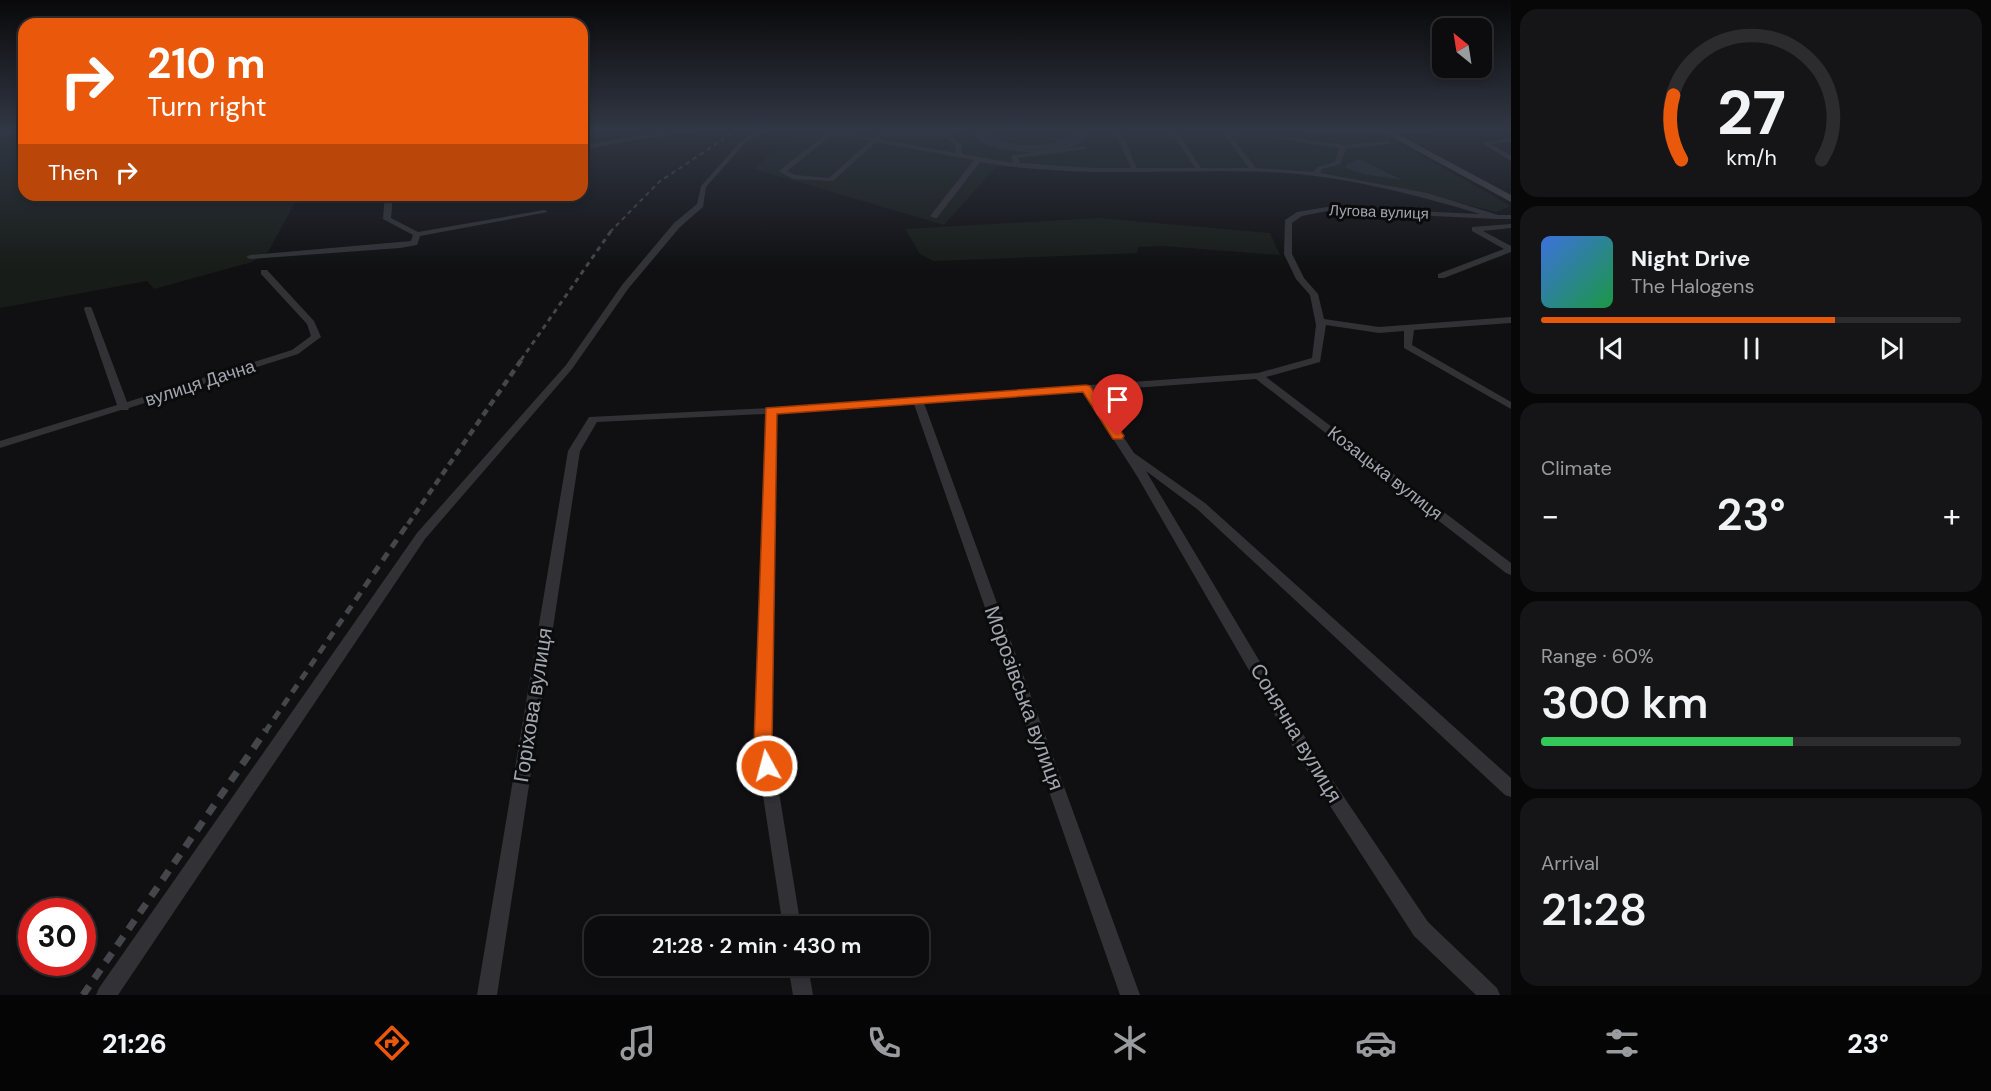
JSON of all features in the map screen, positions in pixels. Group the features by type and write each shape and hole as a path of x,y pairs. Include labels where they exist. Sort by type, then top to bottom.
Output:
{"main road":[{"path":"1469,176 1511,199"}],"street":[{"path":"106,995 421,536 569,367 625,287 677,225 700,205 703,187 712,176"},
{"path":"792,176 831,180 835,176"},
{"path":"934,216 965,176"},
{"path":"1328,176 1427,195 1497,217 1511,217"},
{"path":"388,201 387,219 417,234 544,212"},
{"name":"Лугова вулиця","path":"1320,321 1314,294 1300,279 1288,254 1288,222 1300,214 1327,209 1497,217"},
{"path":"1510,248 1475,229 1511,226"},
{"path":"250,257 400,246 414,243 417,234"},
{"path":"1442,276 1510,248"},
{"name":"вулиця Дачна","path":"0,445 124,408 295,352 316,337 310,323 264,272"},
{"path":"87,309 124,408"},
{"path":"790,916 763,743 771,411 1258,376 1317,360 1320,321 1379,330 1511,320"},
{"path":"1409,329 1407,346 1511,406"},
{"name":"Козацька вулиця","path":"1258,376 1511,570"},
{"name":"Сонячна вулиця","path":"1086,388 1128,452 1309,759 1421,929 1490,995"},
{"name":"Морозівська вулиця","path":"918,400 1130,995"},
{"name":"Горіхова вулиця","path":"487,995 574,451 593,419 771,411"},
{"name":"Сонячна вулиця","path":"1128,452 1201,506 1511,789"},
{"path":"800,976 803,995"}],"shaded area":[{"path":"0,176 18,176 18,201 296,201 268,252 252,262 154,289 147,281 0,308"},
{"path":"779,176 988,176 944,225"},
{"path":"1323,176 1458,176 1511,206 1496,212 1427,195"},
{"path":"1379,176 1395,176 1402,180"},
{"path":"1098,218 1270,233 1280,255 1163,246 1138,247 1137,253 934,261 920,254 905,229"}],"railway":[{"path":"610,232 659,182 667,176"},
{"path":"521,360 611,231"},
{"path":"408,524 522,359"},
{"path":"265,732 409,522"},
{"path":"83,995 266,730"}],"route":[{"path":"767,766 763,743 771,411 1086,388 1118,436"}]}
